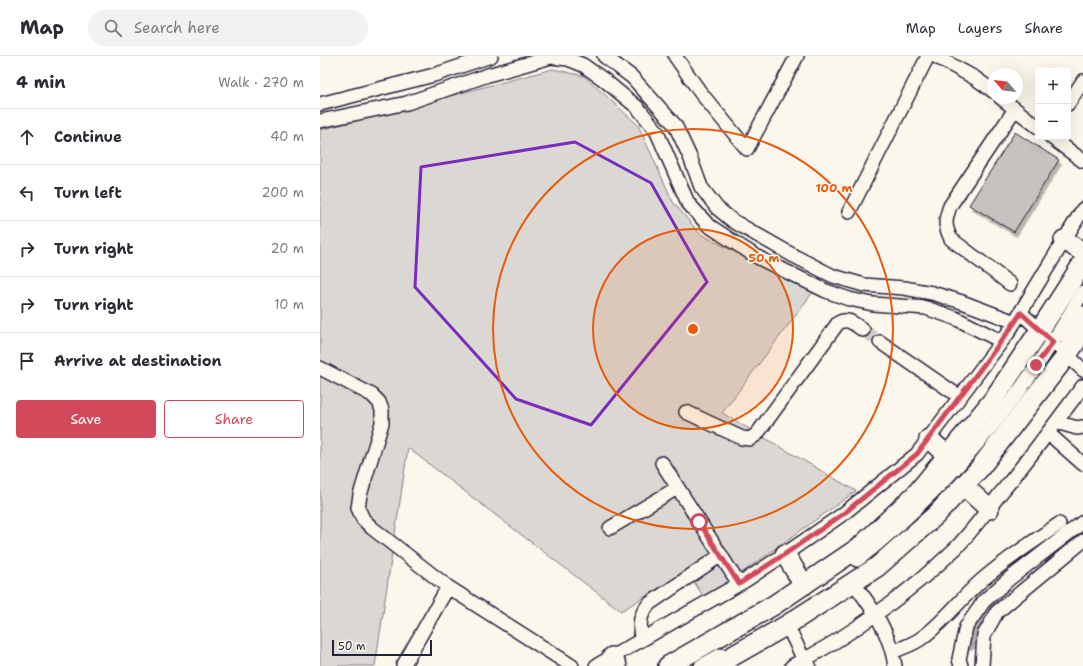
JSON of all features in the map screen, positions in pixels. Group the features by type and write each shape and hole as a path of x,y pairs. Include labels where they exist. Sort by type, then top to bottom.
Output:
{"highway":[{"path":"1064,240 1083,252"},
{"path":"715,666 787,625 878,567 936,515 964,486 979,469 1055,344 1083,263"},
{"path":"668,666 774,605 861,546 916,494 993,400 1055,344 1083,331"},
{"path":"928,439 948,456"},
{"path":"964,486 989,509"},
{"path":"785,554 804,585"}],"street":[{"path":"320,104 434,75 478,58 491,56"},
{"path":"604,56 632,77 675,125 690,157 701,187 717,208 733,221 794,256 833,276 864,285 904,288 932,293 1018,317 1055,344 1083,370"},
{"path":"675,56 700,92 747,149 797,56"},
{"path":"849,212 928,56"},
{"path":"935,56 975,78 987,87"},
{"path":"320,121 407,103 488,75 552,57 568,59 583,65 603,79 637,107 656,130 688,203 708,225 732,241 759,258 849,300 873,304 926,308 955,318 1001,341"},
{"path":"1071,99 1083,81"},
{"path":"1009,104 1035,125"},
{"path":"1010,284 951,239 945,220 950,206 1015,109"},
{"path":"1055,140 1083,161"},
{"path":"608,663 641,640 739,584 785,554 843,514 917,454 1018,317 1083,210"},
{"path":"701,666 800,611 879,557 940,502 977,461 1020,407 1083,292"},
{"path":"678,666 794,601 872,549 932,494 969,454 1055,344 1083,313"},
{"path":"686,412 742,438 750,439 757,434 838,323 843,320 848,320 863,330"},
{"path":"880,342 960,397"},
{"path":"320,368 372,395 379,402 382,410 382,423 360,495 358,508 363,519 372,528 448,587 572,666"},
{"path":"792,666 807,663 876,614 921,579 950,552 989,509 1083,386"},
{"path":"1056,422 1077,428 1083,427"},
{"path":"1048,433 1083,464"},
{"path":"662,463 739,584"},
{"path":"610,528 677,488"},
{"path":"961,666 959,659 966,627 984,601 1083,522"},
{"path":"893,652 922,638 937,625 961,598 983,579 1008,559 1059,524"},
{"path":"982,666 984,635 997,612 1083,541"},
{"path":"641,640 640,621 642,612 649,604 721,555"},
{"path":"853,582 876,614 893,652 895,666"},
{"path":"403,666 448,587"},
{"path":"787,625 807,663"}],"highlighted area":[{"path":"575,142 651,183 707,282 591,425 516,399 415,287 421,167"}],"shaded area":[{"path":"553,69 584,76 638,125 673,202 700,234 813,292 722,413 856,491 705,599 687,571 621,611 408,448 375,666 320,666 320,130"}],"building":[{"path":"1015,132 1059,160 1014,232 969,205"}],"waterway":[{"path":"1053,553 1083,530"},
{"path":"968,639 986,605 995,598"}],"tunnel":[{"path":"863,330 880,342"}],"route":[{"path":"699,522 739,584 843,514 917,454 1021,313 1053,342 1036,365"}]}
